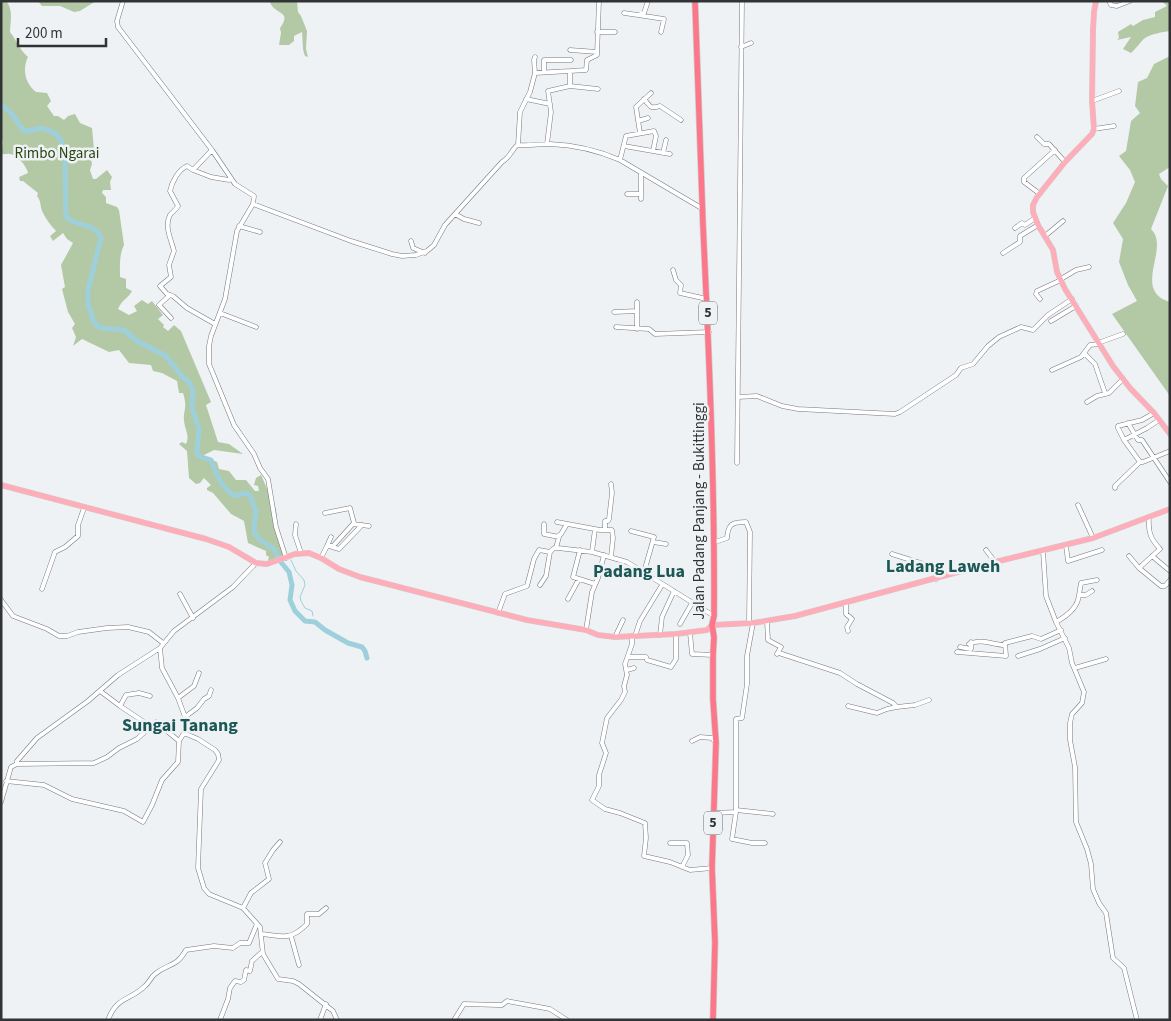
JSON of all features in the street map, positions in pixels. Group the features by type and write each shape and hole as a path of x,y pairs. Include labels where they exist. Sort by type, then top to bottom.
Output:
{"highway":[{"name":"Jalan Padang Panjang - Bukittinggi","path":"695,1 702,209 708,299 714,542 714,616 712,626 714,637 716,743 712,868 715,942 713,1020"}],"main road":[{"path":"1096,1 1093,20 1092,101 1094,129 1092,134 1064,162 1033,207 1038,225 1053,250 1057,272 1076,306 1123,379 1170,434"},
{"path":"1,486 222,544 256,563 269,564 301,553 309,553 360,577 527,620 586,630 598,636 615,637 690,633 708,630 712,626 768,621 846,603 995,562 1066,546 1093,538 1170,509"}],"street":[{"path":"123,1 117,21 118,27 212,150 235,184 254,196 253,204 239,226 226,299 215,324 209,346 209,364 234,425 268,479 276,528 286,559"},
{"path":"535,73 586,70 587,60 595,57 597,52 599,1"},
{"path":"638,15 644,14 648,1"},
{"path":"737,463 742,1"},
{"path":"1109,1 1111,5 1116,6 1130,1"},
{"path":"624,13 664,18 661,32"},
{"path":"597,32 615,32"},
{"path":"741,47 751,43"},
{"path":"570,50 597,52"},
{"path":"253,204 351,241 392,254 402,256 425,252 434,245 445,225 502,162 508,158 518,144 520,110 535,73 535,57"},
{"path":"544,72 544,60 571,60"},
{"path":"561,60 562,71"},
{"path":"570,71 570,86"},
{"path":"547,144 552,112 548,91 570,86 598,89"},
{"path":"1092,101 1119,91"},
{"path":"640,133 636,107 651,93"},
{"path":"526,99 550,104"},
{"path":"644,99 651,107 660,106 681,120"},
{"path":"638,121 648,118"},
{"path":"1094,129 1114,126"},
{"path":"620,160 626,136 654,131 653,151"},
{"path":"1036,137 1055,150 1064,162"},
{"path":"663,153 666,140"},
{"path":"518,144 547,144 595,150 620,160 702,209"},
{"path":"624,146 670,154"},
{"path":"193,170 212,150"},
{"path":"1039,196 1024,182 1024,178 1055,150"},
{"path":"215,324 187,308 160,286 171,277 169,265 174,251 167,223 178,206 170,191 182,168 187,166 211,177 229,180 231,178"},
{"path":"641,173 641,199"},
{"path":"627,194 641,194"},
{"path":"455,214 464,220 479,223"},
{"path":"1016,228 1022,223 1025,225 1035,218"},
{"path":"1046,236 1063,221"},
{"path":"1003,253 1020,242 1020,236 1038,225"},
{"path":"239,226 260,232"},
{"path":"412,241 413,248 425,252"},
{"path":"1040,299 1036,294 1037,291 1076,270 1089,267"},
{"path":"673,270 676,280 681,285 680,293 708,299"},
{"path":"170,295 159,306 172,318"},
{"path":"738,397 757,396 782,406 798,409 895,414 956,375 961,368 972,365 992,341 1021,327 1033,330 1048,315 1072,299"},
{"path":"637,329 638,302"},
{"path":"1051,321 1076,306"},
{"path":"614,312 638,311"},
{"path":"220,313 256,327"},
{"path":"616,327 649,330 655,334 709,332"},
{"path":"1052,370 1085,354 1090,345 1123,334"},
{"path":"1085,354 1095,364 1105,393"},
{"path":"1087,402 1105,393 1109,393 1123,379"},
{"path":"1140,462 1124,440 1118,426 1142,420 1154,413"},
{"path":"1142,420 1147,428"},
{"path":"1124,440 1159,420"},
{"path":"1128,423 1138,440 1142,440 1170,482"},
{"path":"1115,488 1114,486 1140,462 1170,451"},
{"path":"557,522 595,529 606,525 609,518 612,493 611,484"},
{"path":"1078,504 1093,538"},
{"path":"42,589 55,552 65,547 78,536 78,525 84,508"},
{"path":"325,513 350,508 354,524"},
{"path":"1139,568 1160,549 1148,532 1149,517"},
{"path":"714,542 726,538 730,525 740,522 748,524 750,532 751,623 746,656 747,684 742,718 736,719 736,811 732,839 752,843 765,843"},
{"path":"296,524 295,535 301,553"},
{"path":"321,558 330,546 354,524 369,526"},
{"path":"544,524 544,534 558,536"},
{"path":"556,548 558,536 567,524"},
{"path":"330,546 339,549 362,525"},
{"path":"606,525 613,532 611,557"},
{"path":"592,552 595,529"},
{"path":"631,531 653,537 644,572"},
{"path":"330,546 331,537"},
{"path":"653,542 666,544"},
{"path":"1066,546 1068,561 1102,550"},
{"path":"498,613 505,594 527,586 534,559 539,550 550,552 556,548 592,552 627,562 714,616"},
{"path":"580,550 573,576 595,584"},
{"path":"986,550 995,562"},
{"path":"1043,551 1046,576 1045,590 1056,622 1065,638 1084,692 1082,703 1072,714 1070,723 1070,740 1075,767 1076,822 1091,864 1093,889 1106,913 1113,958 1124,968 1137,1020"},
{"path":"540,585 546,576 550,552"},
{"path":"892,554 934,567 936,578"},
{"path":"586,630 592,592 604,555"},
{"path":"1129,556 1139,568 1161,586 1165,586 1170,580"},
{"path":"1152,556 1170,570"},
{"path":"17,764 17,761 37,738 100,691 118,675 160,648 174,631 233,587 256,563"},
{"path":"568,599 579,579"},
{"path":"1056,622 1065,617 1078,605 1081,583 1097,580"},
{"path":"662,585 640,621 634,636 625,664 627,677 624,695 607,718 602,743 606,753 598,774 599,784 592,800 605,809 646,823 644,856 690,870 712,868"},
{"path":"660,635 662,617 674,591"},
{"path":"1079,595 1086,595 1092,591"},
{"path":"180,594 193,618"},
{"path":"1,600 13,616 47,629 59,636 124,627 149,632 163,643"},
{"path":"680,624 692,603"},
{"path":"846,603 846,614 852,619 847,627 848,631"},
{"path":"615,637 623,620"},
{"path":"768,621 768,640 781,647 778,654 794,657 803,662 840,673 898,707"},
{"path":"960,647 971,649 970,643 989,641 1001,645 1032,636 1041,639 1061,630"},
{"path":"690,633 692,654 713,655"},
{"path":"628,656 646,657 647,660 671,666 676,659 676,634"},
{"path":"1018,656 1065,638"},
{"path":"957,652 1006,656 1001,645"},
{"path":"6,780 44,785 72,799 124,811 143,822 162,780 178,762 179,741 184,733 185,717 178,698 162,668 160,648"},
{"path":"1075,668 1106,659"},
{"path":"627,670 634,668"},
{"path":"178,698 194,686 199,673"},
{"path":"185,717 198,708 203,699 209,696 211,690"},
{"path":"100,691 150,726"},
{"path":"120,706 126,695 139,693 150,696"},
{"path":"848,706 877,713 929,700"},
{"path":"1,802 11,767 17,764 94,763 137,739 150,726 158,722 179,741"},
{"path":"184,733 215,750 219,760 201,789 198,868 204,888 210,894 243,908 260,927 262,952 278,979 293,981 334,1011 337,1020"},
{"path":"692,741 700,737 712,738 716,743"},
{"path":"714,813 736,811 773,814"},
{"path":"243,908 251,893 269,879 265,863 280,842"},
{"path":"670,843 688,842 688,855 682,867"},
{"path":"262,934 280,938 291,936 307,924 307,914 319,914 326,908"},
{"path":"108,1020 113,1008 118,1003 143,988 157,973 176,964 186,950 214,946 233,948 240,943 248,943 257,924"},
{"path":"291,936 299,965"},
{"path":"220,1020 230,988 235,981 242,982 244,980 246,970 250,971 252,961 262,952"},
{"path":"454,1020 464,1004 502,1005 507,1000 550,1009 567,1020"},
{"path":"320,1020 326,1004"}],"green space":[{"name":"Rimbo Ngarai","path":"1,1 6,1 10,8 10,32 28,57 25,71 29,84 36,92 47,93 51,101 47,106 54,116 64,120 68,116 75,114 80,123 92,128 94,150 90,153 92,164 90,170 93,179 96,179 107,170 112,177 110,182 111,190 103,190 102,193 106,197 106,203 117,207 119,210 124,245 120,277 126,279 126,288 132,291 118,309 129,315 137,311 134,306 142,300 148,304 152,301 163,315 158,319 164,325 163,327 168,331 174,325 181,331 211,402 206,405 218,442 229,444 243,454 214,450 202,456 217,462 219,469 229,471 236,480 246,480 255,491 259,491 258,486 254,485 256,478 261,475 276,509 278,528 286,555 266,566 269,557 266,555 266,551 248,543 244,521 231,514 213,493 207,490 211,485 204,478 200,483 196,484 189,478 187,451 179,444 182,442 186,444 188,438 184,421 184,398 183,393 179,393 177,381 162,373 153,371 151,365 129,363 119,350 109,352 82,339 73,346 76,337 72,328 75,324 68,312 62,289 65,287 61,265 73,243 63,233 53,241 50,236 56,231 42,211 37,196 38,193 23,181 20,181 19,177 28,173 26,168 13,155 1,154 3,142 1,138"},
{"path":"38,1 96,1 80,11 74,12 60,6 42,6"},
{"path":"297,1 298,12 307,31 306,49 308,57 304,53 302,32 294,36 294,41 289,45 279,45 280,28 284,15 275,9 270,2"},
{"path":"1162,1 1170,1 1170,31 1157,33 1145,38 1131,53 1123,49 1131,37 1117,40 1119,38 1118,32 1131,24 1133,26 1143,20 1155,17 1155,12 1167,6"},
{"path":"1170,56 1170,167 1159,174 1168,186 1151,229 1156,237 1157,247 1152,279 1153,288 1159,296 1170,302 1170,396 1112,314 1137,301 1119,262 1123,239 1113,223 1126,203 1135,182 1130,170 1119,156 1126,151 1131,121 1140,113 1135,106 1138,82 1147,78 1154,64"}],"waterway":[{"path":"1,104 12,114 23,130 29,131 42,128 56,134 62,142 65,160 66,216 74,222 94,229 101,238 88,290 88,303 93,320 97,326 102,328 124,330 137,341 166,356 189,382 193,390 192,407 199,430 197,453 199,456 211,460 220,481 227,490 236,496 245,493 250,495 256,512 255,534 260,540 274,549 280,561 289,572 292,585 290,600 295,611 305,621 315,622 348,643 362,647 367,658"},
{"path":"291,560 296,571 304,580 305,585 300,597 301,601 305,608 312,611 313,616"}],"district":[{"name":"Ladang Laweh","path":"943,566"},
{"name":"Padang Lua","path":"639,571"},
{"name":"Sungai Tanang","path":"180,725"}]}
